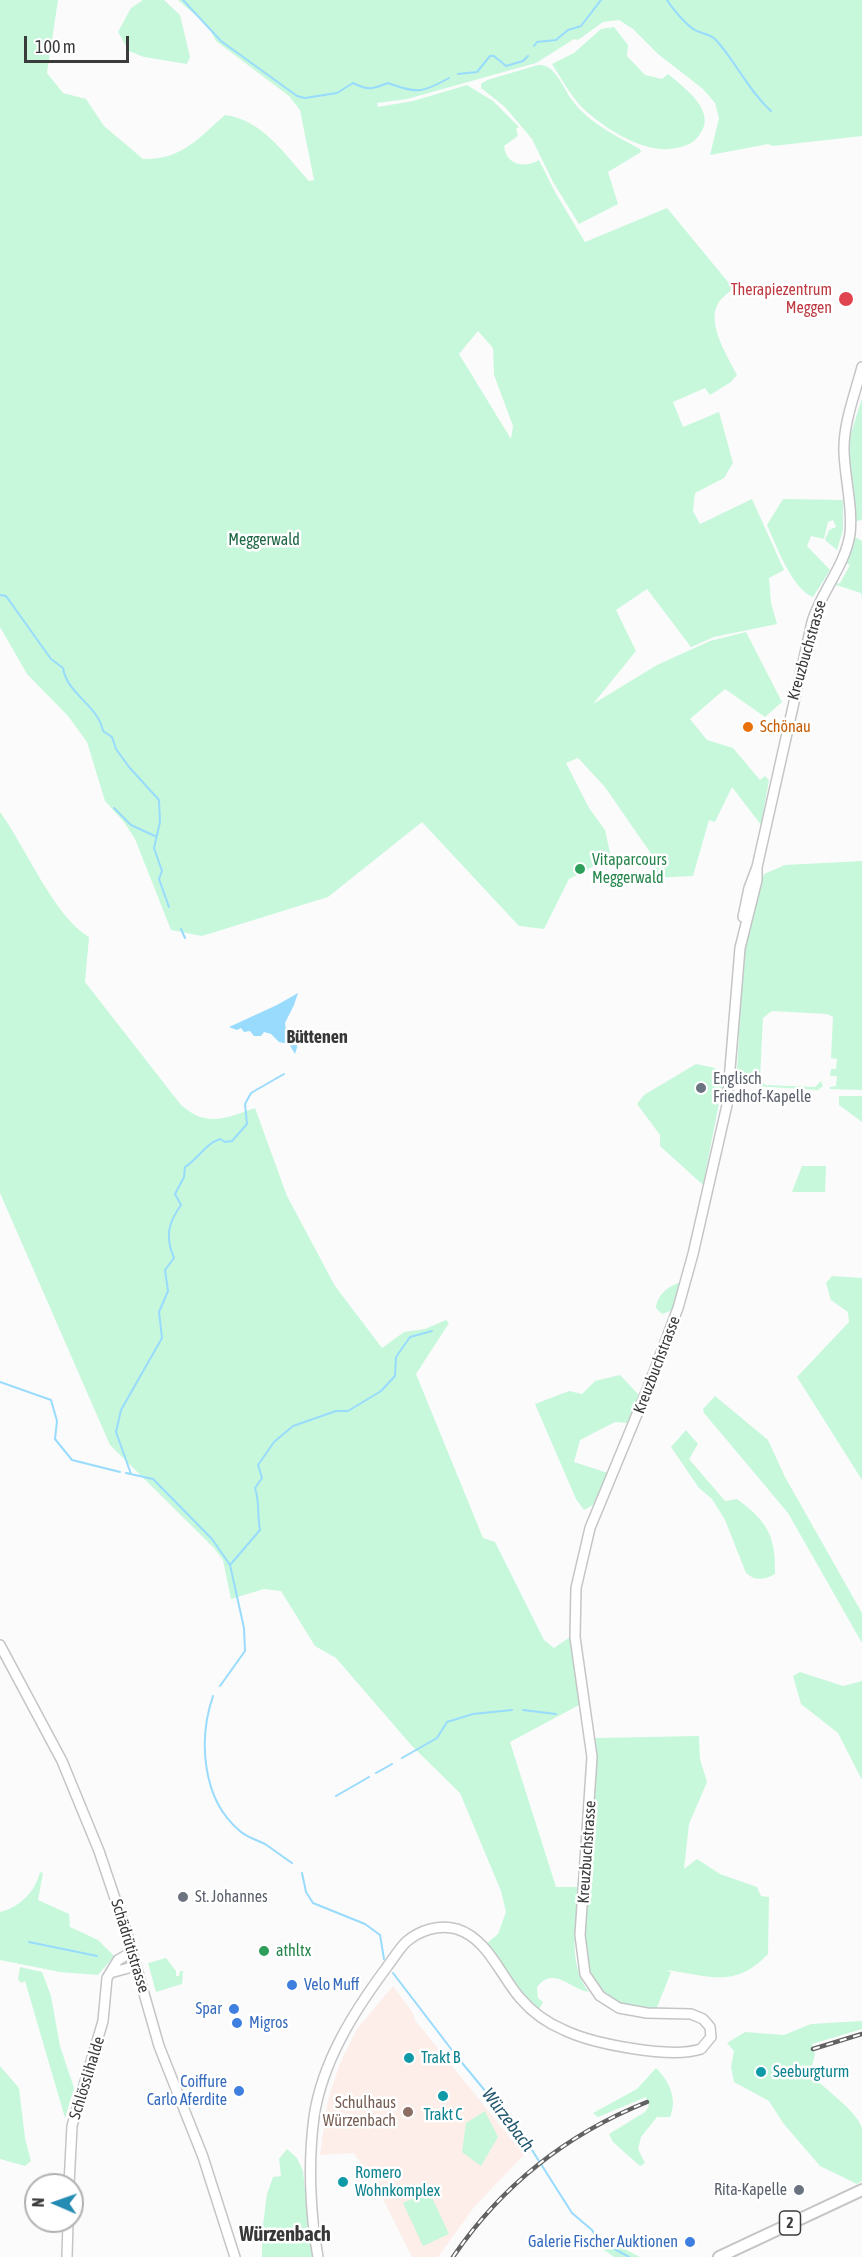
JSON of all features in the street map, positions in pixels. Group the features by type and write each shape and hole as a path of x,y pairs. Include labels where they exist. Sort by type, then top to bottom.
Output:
{"main road":[{"name":"2","path":"719,2257 862,2190"}],"street":[{"name":"Kreuzbuchstrasse","path":"318,2257 314,2223 313,2125 321,2088 331,2058 380,1977 406,1942 424,1932 446,1927 472,1938 486,1949 528,2007 565,2031 614,2043 675,2052 695,2051 710,2041 711,2031 703,2019 691,2014 647,2013 619,2008 600,1996 585,1974 580,1935 592,1757 576,1644 577,1578 587,1536 651,1380 678,1308 693,1254 727,1105 736,981 743,935 757,880 757,867 812,622 823,592 842,560 849,536 850,510 844,438 862,367"},
{"name":"Schädrütistrasse","path":"0,1645 70,1779 99,1851 132,1952 159,2046 203,2157 236,2257"},
{"path":"110,1973 118,1959 132,1952"},
{"path":"110,1973 136,1966"},
{"name":"Schlösslihalde","path":"70,2173 72,2126 99,2038 110,1973"},
{"name":"Kreuzbuchstrasse","path":"314,2223 319,2232 324,2257"},
{"path":"67,2257 68,2233"}],"shaded area":[{"name":"Schulhaus Würzenbach","path":"393,1986 413,2013 415,2020 524,2155 475,2206 438,2257 412,2257 384,2201 354,2153 320,2155 328,2100 340,2063 357,2029"}],"green space":[{"name":"Meggerwald","path":"0,0 58,0 47,73 63,93 86,99 104,126 143,159 168,156 179,152 197,140 225,115 239,118 262,131 309,181 314,180 300,110 289,96 216,41 208,26 178,0 862,0 862,136 773,146 768,144 710,155 719,118 715,103 703,89 658,54 633,29 619,20 603,22 578,40 574,39 536,63 407,99 377,103 378,107 413,101 467,85 493,101 519,127 516,129 518,136 504,146 505,152 512,161 522,165 539,160 585,242 667,208 733,288 719,302 715,310 715,319 719,339 737,375 731,382 710,395 705,388 673,402 683,427 719,412 733,463 724,478 695,493 693,511 700,524 752,499 784,570 769,578 771,603 777,624 714,637 691,647 647,589 616,610 636,651 593,704 657,665 710,641 746,632 782,702 765,717 725,689 690,719 707,740 733,748 760,780 765,776 769,780 761,825 732,787 715,822 709,820 693,876 651,878 654,858 605,787 578,758 566,763 589,808 605,830 611,857 569,879 544,929 519,926 422,822 328,897 202,936 171,930 135,839 124,822 105,801 87,742 68,716 27,674 0,627","holes":["478,331 493,348 494,375 513,426 511,439 459,354"]},
{"path":"143,0 164,0 180,15 190,57 187,64 144,57 129,51 118,32 131,8"},
{"path":"614,27 628,45 627,56 645,75 662,79 668,74 698,103 705,121 703,130 693,142 665,149 651,148 631,141 612,131 595,118 568,90 552,64 574,53 601,29"},
{"path":"544,65 554,72 572,100 586,116 640,149 641,152 608,172 618,204 579,224 553,182 532,139 505,107 481,88 481,84 487,80"},
{"path":"862,398 862,520 854,521 848,457 850,437"},
{"path":"783,499 843,500 843,530 837,550 825,540 829,530 836,527 833,520 828,522 824,539 811,536 807,546 830,570 813,597 798,585 792,576 767,525"},
{"path":"855,537 862,541 862,598 861,593 833,584 840,583 850,565 846,563"},
{"path":"0,812 52,898 76,928 89,937 85,982 181,1105 199,1117 208,1119 226,1118 255,1108 287,1196 335,1286 382,1348 404,1332 425,1329 446,1320 449,1323 416,1374 483,1538 495,1542 544,1640 554,1648 570,1637 579,1705 510,1742 556,1887 579,1887 575,1955 577,1968 589,1992 563,1980 550,1978 537,1987 538,1998 543,2002 539,2009 524,1995 486,1944 498,1934 506,1912 501,1891 460,1793 412,1746 336,1658 315,1646 281,1591 264,1589 231,1599 223,1560 214,1548 110,1445 0,1193"},
{"path":"862,861 862,1090 830,1089 836,1086 837,1076 830,1076 831,1069 836,1069 837,1059 831,1058 833,1017 827,1014 772,1011 763,1018 760,1078 765,1085 815,1087 821,1081 823,1086 818,1090 738,1085 736,1082 745,949 755,897 764,874 785,865"},
{"path":"696,1064 715,1068 723,1083 703,1185 660,1146 660,1135 637,1104 644,1095"},
{"path":"839,1096 862,1096 862,1122 839,1105"},
{"path":"802,1166 826,1166 825,1192 792,1192"},
{"path":"832,1276 862,1278 862,1480 797,1377 849,1322 848,1312 831,1300 826,1283"},
{"path":"682,1282 673,1310 662,1314 656,1308 661,1295 668,1288"},
{"path":"620,1375 639,1395 629,1423 615,1422 580,1440 574,1462 608,1473 593,1505 584,1510 576,1499 535,1404 569,1391 582,1394 595,1381"},
{"path":"715,1396 768,1440 785,1477 862,1613 862,1643 788,1513 704,1413 703,1409"},
{"path":"686,1430 698,1444 689,1459 725,1501 737,1499 756,1515 768,1530 774,1549 775,1574 760,1579 746,1573 725,1520 712,1499 699,1488 671,1447"},
{"path":"800,1672 843,1686 862,1681 862,1780 838,1733 801,1704 793,1676"},
{"path":"699,1736 700,1759 707,1782 689,1824 684,1869 697,1859 720,1874 757,1887 761,1896 769,1897 768,1954 756,1965 732,1976 708,1977 666,1970 671,1972 656,2010 625,2004 607,1996 593,1982 588,1972 583,1945 591,1848 594,1738"},
{"path":"40,1872 43,1873 38,1900 69,1914 70,1927 98,1940 114,1956 98,1975 60,1972 0,1960 0,1912 26,1898"},
{"path":"166,1958 176,1971 176,1976 183,1971 182,1984 156,1992 148,1963"},
{"path":"20,1967 42,1972 51,1996 60,2046 74,2088 65,2118 25,1981 21,1983 18,1979"},
{"path":"862,2021 862,2029 812,2044 815,2054 810,2074 848,2108 862,2129 862,2181 857,2184 820,2166 783,2123 769,2101 734,2082 731,2067 734,2051 727,2043 745,2032 784,2035 811,2024"},
{"path":"0,2066 19,2088 25,2138 31,2161 25,2166 0,2159"},
{"path":"656,2068 671,2091 673,2104 670,2117 657,2117 641,2137 638,2149 645,2163 640,2166 613,2142 609,2134 645,2112 649,2106 646,2097 598,2117 593,2113 637,2089"},
{"path":"485,2111 498,2137 481,2166 462,2152 466,2123"},
{"path":"287,2149 297,2158 303,2171 312,2257 262,2257 262,2232 267,2194 273,2177 281,2176 279,2159"},
{"path":"429,2191 449,2234 423,2246 403,2203"},
{"path":"598,2237 640,2257 614,2257 596,2244 589,2247 590,2243"}],"water":[{"path":"298,993 285,1023 287,1036 298,1044 295,1054 289,1044 279,1042 271,1034 264,1032 261,1036 254,1036 250,1031 244,1032 241,1028 237,1030 229,1027 277,1005"}],"waterway":[{"path":"183,0 221,41 297,96 305,98 337,93 353,83 371,88 388,83 406,89 419,90 432,87 449,78"},
{"path":"534,46 537,42 556,40 568,30 581,26 601,0"},
{"path":"667,0 692,28 716,40 771,111"},
{"path":"458,74 477,72 490,56 494,56 506,66 523,61 528,56"},
{"path":"0,595 6,596 51,659 63,668 70,685 95,714 103,731 112,737 116,749 129,767 159,800 160,822 154,848 162,871 159,879 169,907"},
{"path":"114,808 131,825 155,836"},
{"path":"181,929 185,938"},
{"path":"131,1474 116,1432 121,1410 162,1338 159,1312 168,1291 165,1270 174,1258 169,1243 169,1230 181,1205 175,1194 184,1177 185,1167 215,1141 220,1139 225,1142 232,1141 247,1124 245,1104 251,1093 284,1074"},
{"path":"230,1565 260,1530 255,1488 262,1478 258,1465 274,1442 293,1426 336,1411 348,1411 381,1391 395,1376 396,1357 410,1337 432,1331"},
{"path":"0,1382 51,1400 57,1421 55,1439 72,1460 120,1472"},
{"path":"126,1473 153,1479 212,1539 230,1565 244,1628 245,1651 220,1686"},
{"path":"213,1696 208,1713 205,1750 211,1786 218,1803 227,1818 242,1833 265,1844 292,1863"},
{"path":"402,1758 437,1738 447,1722 473,1714 512,1710"},
{"path":"523,1710 556,1714"},
{"path":"376,1773 392,1764"},
{"path":"336,1796 369,1777"},
{"path":"302,1873 306,1892 313,1903 365,1924 380,1935 384,1959"},
{"path":"29,1942 97,1956"},
{"name":"Würzebach","path":"393,1973 458,2058 525,2139 572,2213 592,2230 598,2240 629,2257"}],"railway":[{"path":"813,2049 862,2034"},
{"path":"453,2257 493,2207 538,2165 563,2146 590,2130 647,2102"}],"place":[{"name":"Therapiezentrum Meggen","path":"846,299"},
{"name":"Schönau","path":"748,727"},
{"name":"Vitaparcours Meggerwald","path":"580,869"},
{"name":"Englisch Friedhof-Kapelle","path":"701,1088"},
{"name":"St. Johannes","path":"183,1897"},
{"name":"athltx","path":"264,1951"},
{"name":"Velo Muff","path":"292,1985"},
{"name":"Spar","path":"234,2009"},
{"name":"Migros","path":"237,2023"},
{"name":"Trakt B","path":"409,2058"},
{"name":"Seeburgturm","path":"761,2072"},
{"name":"Coiffure Carlo Aferdite","path":"239,2091"},
{"name":"Trakt C","path":"443,2096"},
{"name":"Schulhaus Würzenbach","path":"408,2112"},
{"name":"Romero Wohnkomplex","path":"343,2182"},
{"name":"Rita-Kapelle","path":"799,2190"},
{"name":"Galerie Fischer Auktionen","path":"690,2242"}],"district":[{"name":"Büttenen","path":"317,1037"},
{"name":"Würzenbach","path":"285,2235"}]}
